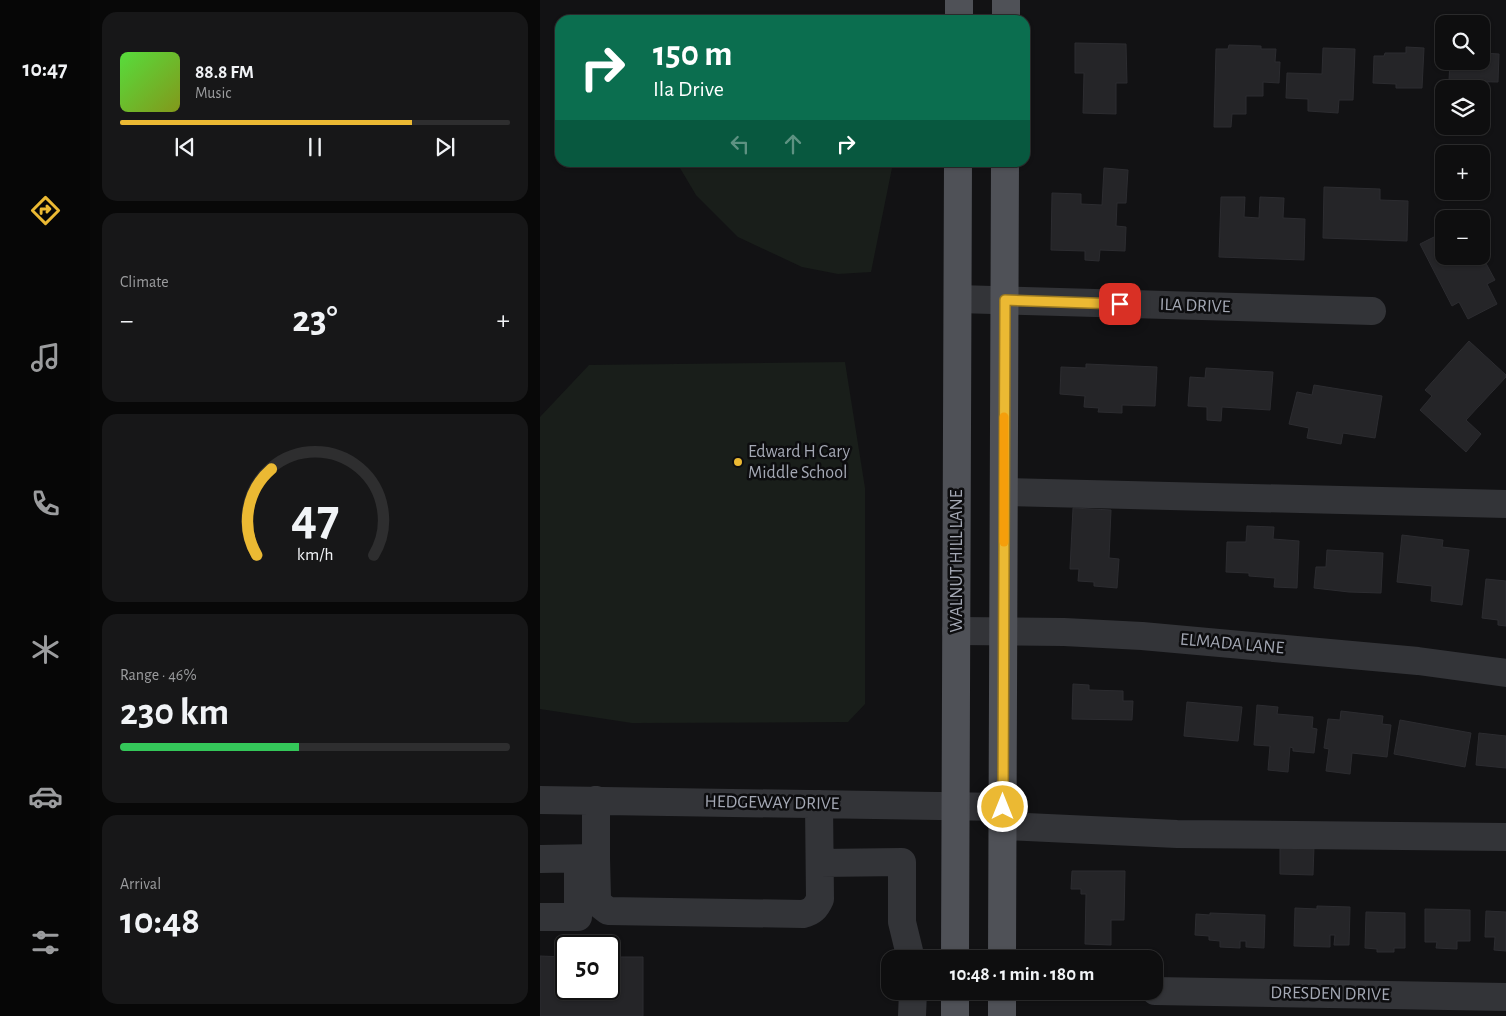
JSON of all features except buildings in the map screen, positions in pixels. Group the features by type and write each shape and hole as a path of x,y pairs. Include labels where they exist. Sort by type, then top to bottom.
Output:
{"main road":[{"path":"959,0 959,15"},
{"path":"1006,0 1006,15"},
{"name":"WALNUT HILL LANE","path":"955,950 958,167"},
{"path":"1002,950 1005,167"},
{"path":"955,1000 955,1016"},
{"path":"1002,1000 1002,1016"}],"street":[{"name":"ILA DRIVE","path":"958,299 1372,311"},
{"path":"1004,492 1506,504"},
{"name":"ELMADA LANE","path":"956,630 1142,636 1418,661 1506,673"},
{"name":"HEDGEWAY DRIVE","path":"540,800 956,806 1003,817 1177,834 1506,837"},
{"path":"540,917 578,917 596,800"},
{"path":"587,858 597,898 604,908 614,913 808,912 814,910 820,899 819,804"},
{"path":"540,859 587,858"},
{"path":"820,863 902,862 902,922 909,950"},
{"name":"DRESDEN DRIVE","path":"1163,991 1506,997"},
{"path":"912,1016 913,1000"}],"shaded area":[{"path":"679,167 892,167 871,272 838,274 802,267 738,237 696,195"},
{"path":"845,362 865,488 865,704 848,722 632,723 540,709 540,417 589,365"}],"slow traffic":[{"path":"1004,417 1004,542"}],"place":[{"name":"Edward H Cary Middle School","path":"738,462"}],"route":[{"path":"1003,807 1005,300 1120,304"}]}
